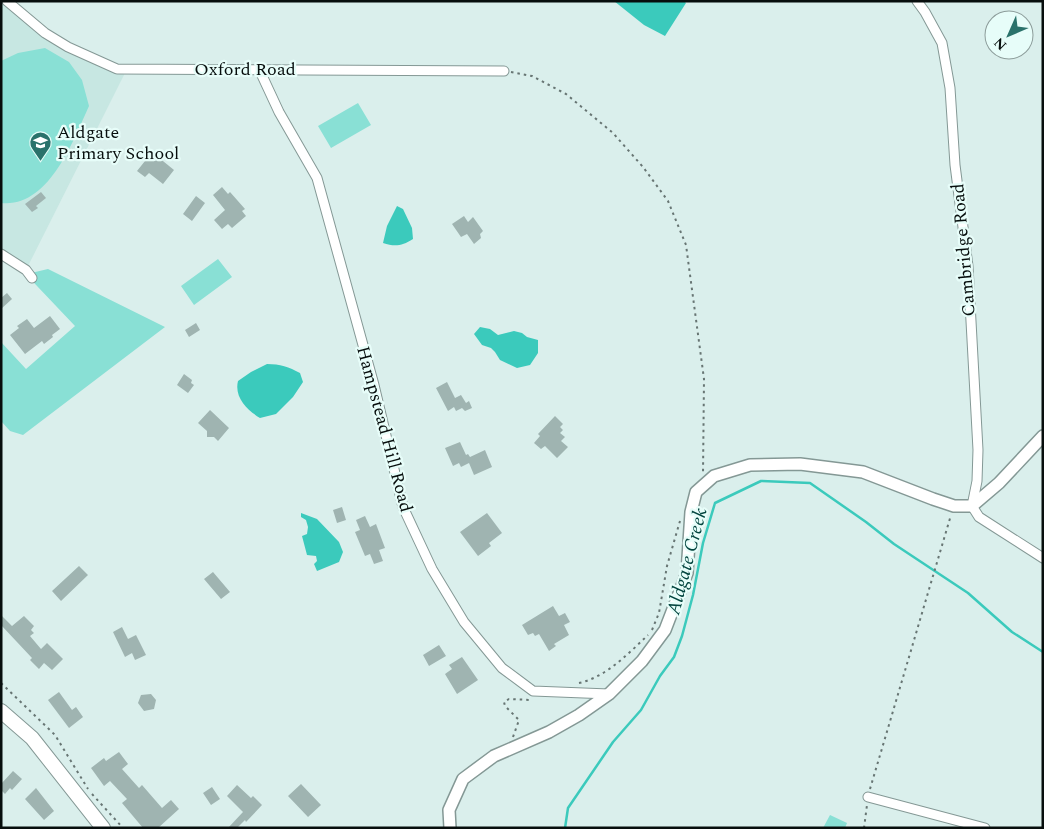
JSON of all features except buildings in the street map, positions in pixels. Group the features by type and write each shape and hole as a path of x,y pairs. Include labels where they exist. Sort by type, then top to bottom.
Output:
{"main road":[{"path":"1,711 32,738 103,828"}],"street":[{"name":"Oxford Road","path":"7,1 60,42 117,69 504,71"},
{"name":"Cambridge Road","path":"917,1 942,43 950,88 955,165 968,266 978,440 977,481 972,506"},
{"name":"Hampstead Hill Road","path":"259,69 279,112 317,178 374,385 403,507 432,569 464,622 502,668 533,691 608,694"},
{"path":"1,254 26,270 32,278"},
{"path":"450,828 449,810 463,779 494,756 549,732 579,715 608,694 642,661 665,630 687,573 691,512 696,492 714,476 750,465 800,464 863,472 954,506 972,506 999,483 1043,436"},
{"path":"972,506 979,517 1043,558"},
{"path":"868,797 985,828"}],"path":[{"path":"504,71 532,76 566,94 613,133 643,167 668,200 686,245 704,379 703,486"},
{"path":"864,828 868,797 954,506"},
{"path":"578,684 601,675 624,658 651,632 659,613 667,566 678,524 684,513 691,512"},
{"path":"1,683 55,735 89,791 122,828"},
{"path":"510,749 519,720 505,706 504,702 509,699 538,700"}],"shaded area":[{"name":"Aldgate Primary School","path":"1,1 7,1 45,33 127,69 26,270 1,254"},
{"path":"614,1 684,1 686,3 665,36 644,25"},
{"path":"45,48 69,62 82,80 89,106 67,153 46,184 33,195 18,202 1,203 1,61 18,53"},
{"path":"358,103 371,125 331,148 318,126"},
{"path":"397,206 403,209 412,228 413,239 398,245 383,243 387,226"},
{"path":"218,259 232,277 194,305 181,286"},
{"path":"19,267 31,273 48,269 165,327 23,435 10,431 1,421 1,342 26,369 75,326"},
{"path":"480,327 490,329 498,335 514,331 538,340 538,353 530,365 517,368 500,360 491,348 482,345 474,334"},
{"path":"267,364 280,365 300,373 303,382 293,397 276,414 260,418 243,403 237,387 238,381"},
{"path":"301,513 317,519 339,542 343,552 339,562 317,571 314,564 317,561 316,556 307,555 302,536 307,534 308,527 306,520 301,517"},
{"path":"830,815 847,823 845,828 823,828"}],"waterway":[{"name":"Aldgate Creek","path":"565,828 568,808 613,742 641,710 660,676 674,657 693,595 703,543 715,503 761,481 810,483 894,544 968,593 1012,632 1043,652"}],"place":[{"name":"Aldgate Primary School","path":"41,161"}]}
